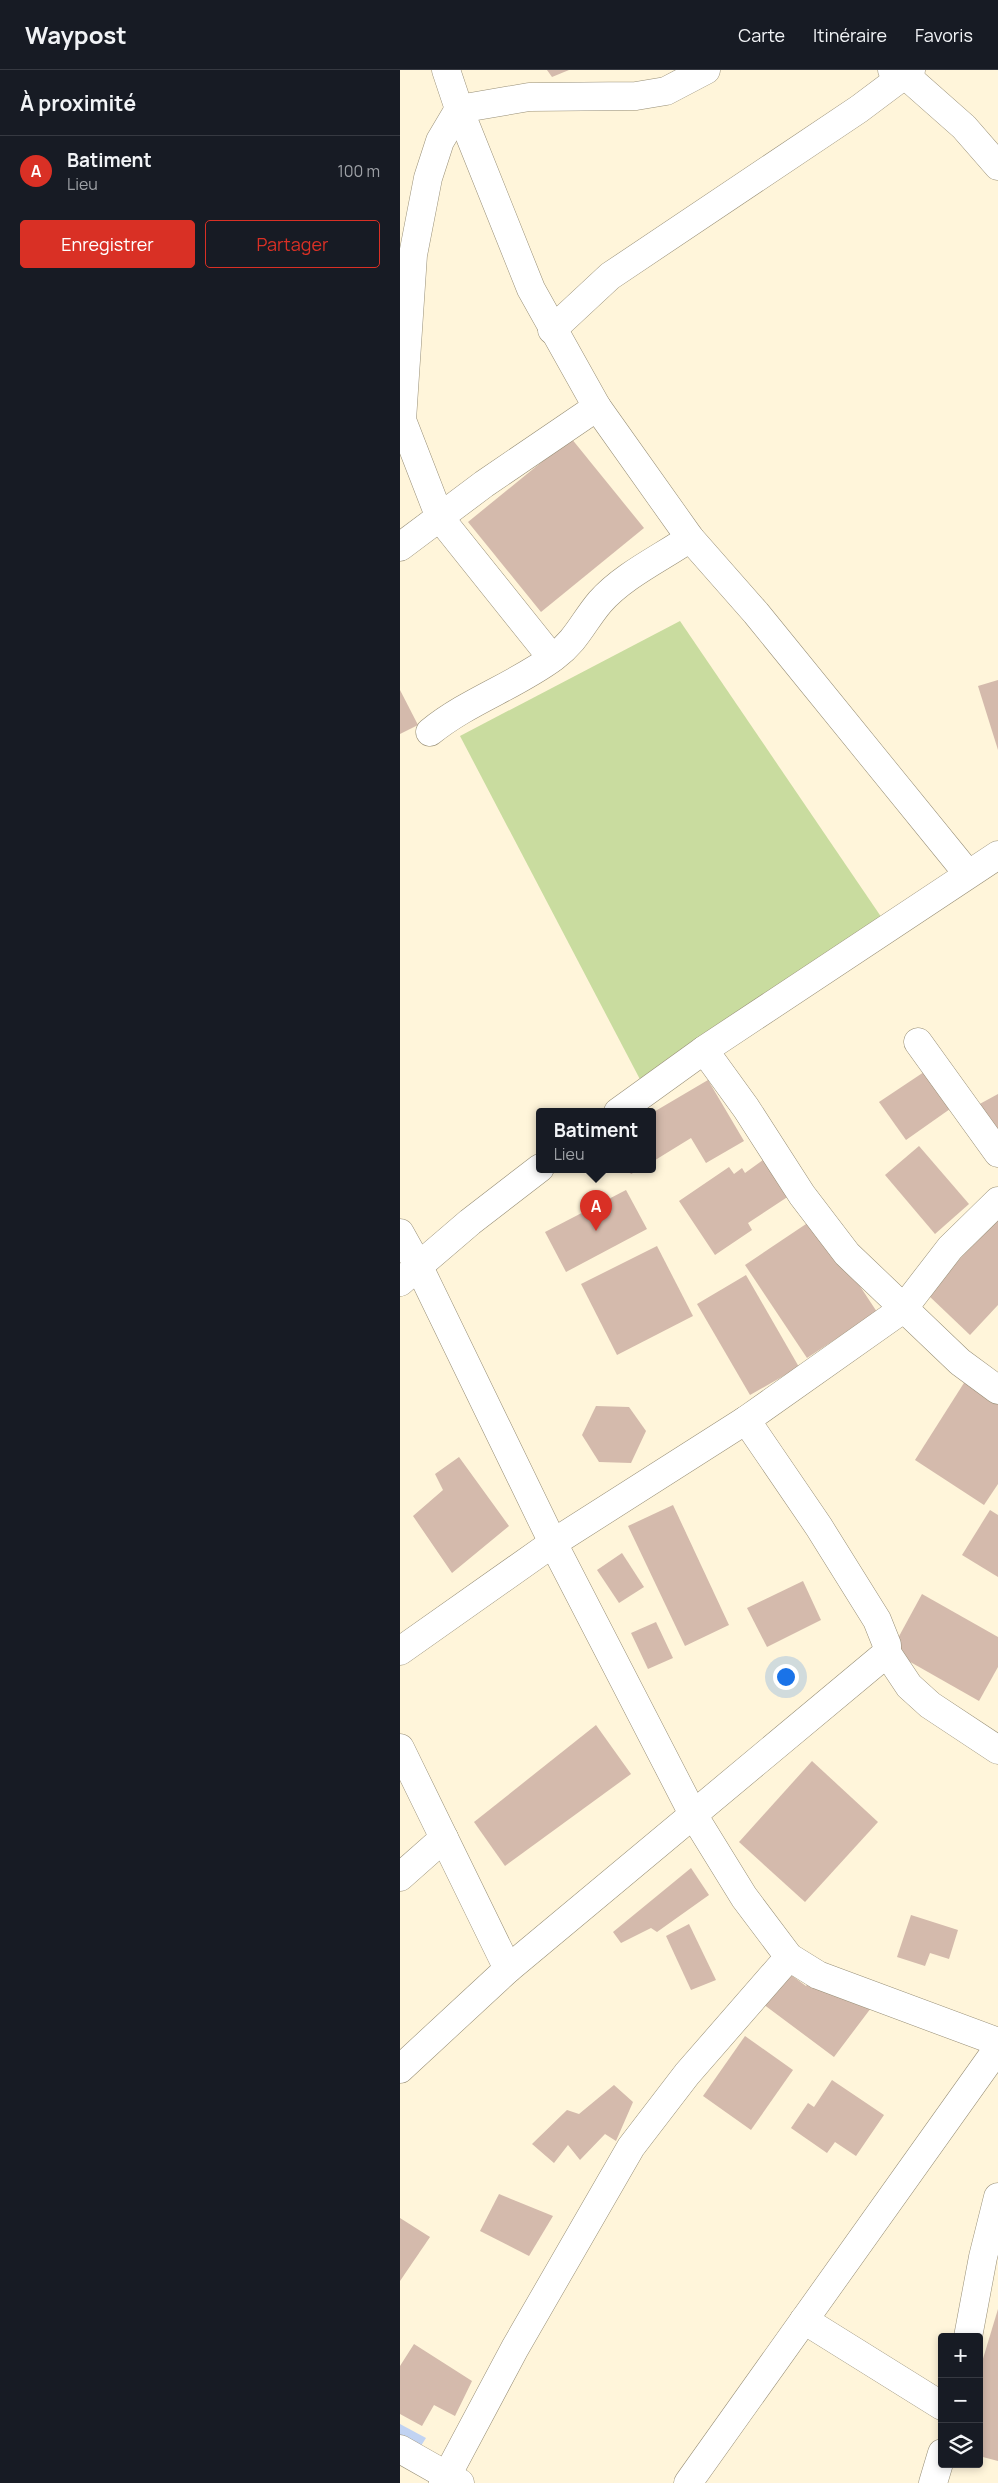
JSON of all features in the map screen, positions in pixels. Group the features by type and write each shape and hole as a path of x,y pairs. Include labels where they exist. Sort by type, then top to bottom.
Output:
{"street":[{"path":"446,70 459,109 531,289 552,330 597,407 690,538 756,613 968,874"},
{"path":"552,658 440,518 401,420 413,255 428,178 440,141 459,109 529,97 636,96 666,91 706,70"},
{"path":"552,330 610,276 859,109 902,71 964,128 998,166"},
{"path":"400,547 484,484 597,407"},
{"path":"430,732 453,715 552,658 568,645 600,602 627,579 690,538"},
{"path":"624,1108 704,1050 998,855"},
{"path":"918,1042 998,1153"},
{"path":"704,1050 746,1108 802,1195 847,1254 960,1362 998,1390"},
{"path":"410,1274 470,1222 536,1171"},
{"path":"400,1651 553,1543 746,1420 903,1309 950,1248 998,1201"},
{"path":"400,1233 410,1274 553,1543 694,1816 744,1897 789,1957 818,1975 998,2042"},
{"path":"746,1420 819,1527 878,1620 887,1645 887,1653 909,1686 930,1705 998,1750"},
{"path":"400,2069 508,1969 694,1816 809,1716 887,1653"},
{"path":"400,1748 508,1969"},
{"path":"400,1877 444,1838"},
{"path":"400,2449 450,2480 515,2348 631,2147 687,2074 789,1957"},
{"path":"688,2483 998,2048"},
{"path":"969,2333 991,2260 998,2198"},
{"path":"804,2320 938,2404"},
{"path":"933,2483 938,2466"}],"green space":[{"path":"680,621 886,924 644,1087 460,736"}],"water":[{"path":"400,2424 426,2438 417,2452 400,2441"}],"building":[{"path":"547,70 569,70 552,77"},
{"path":"571,438 644,528 541,612 468,522"},
{"path":"998,680 998,750 978,686"},
{"path":"400,690 418,725 400,734"},
{"path":"924,1072 950,1109 906,1140 879,1102"},
{"path":"708,1080 744,1141 706,1163 691,1138 656,1160 656,1111"},
{"path":"998,1094 998,1134 976,1106"},
{"path":"919,1146 969,1204 935,1234 885,1175"},
{"path":"767,1157 792,1194 748,1223 752,1230 715,1255 679,1201 729,1167 734,1174 742,1168 745,1173"},
{"path":"626,1190 647,1229 566,1272 545,1232"},
{"path":"815,1218 877,1312 807,1358 745,1265"},
{"path":"996,1220 998,1221 998,1305 970,1335 927,1294"},
{"path":"657,1246 693,1316 617,1355 581,1284"},
{"path":"746,1275 799,1367 750,1395 697,1304"},
{"path":"969,1375 998,1394 998,1484 984,1505 915,1460"},
{"path":"596,1406 629,1407 646,1431 631,1463 599,1462 582,1435"},
{"path":"459,1457 509,1526 452,1573 413,1516 443,1490 435,1474"},
{"path":"673,1505 729,1625 685,1646 628,1526"},
{"path":"990,1510 998,1515 998,1577 962,1555"},
{"path":"622,1553 644,1587 619,1603 597,1570"},
{"path":"803,1581 821,1620 767,1647 747,1608"},
{"path":"922,1594 998,1637 998,1667 979,1701 891,1651"},
{"path":"656,1622 673,1658 648,1669 631,1633"},
{"path":"596,1725 631,1774 505,1866 474,1822"},
{"path":"812,1761 878,1822 805,1902 739,1842"},
{"path":"691,1868 709,1895 657,1932 651,1928 621,1943 613,1932"},
{"path":"911,1915 958,1930 949,1959 930,1953 925,1966 897,1957"},
{"path":"689,1924 716,1980 691,1990 666,1936"},
{"path":"787,1972 806,1986 813,1976 871,2008 834,2057 763,2004"},
{"path":"745,2036 793,2070 751,2130 703,2096"},
{"path":"832,2080 884,2115 856,2156 835,2142 827,2153 791,2128 808,2103 814,2107"},
{"path":"614,2085 633,2102 616,2141 605,2134 580,2160 568,2145 554,2163 532,2144 567,2110 579,2114"},
{"path":"499,2194 553,2216 529,2256 480,2231"},
{"path":"400,2218 430,2237 400,2281"},
{"path":"998,2309 998,2461 983,2457 983,2359"},
{"path":"414,2344 472,2381 455,2416 434,2405 422,2426 400,2414 400,2366"}],"place":[{"name":"Batiment","path":"596,1231"}]}
